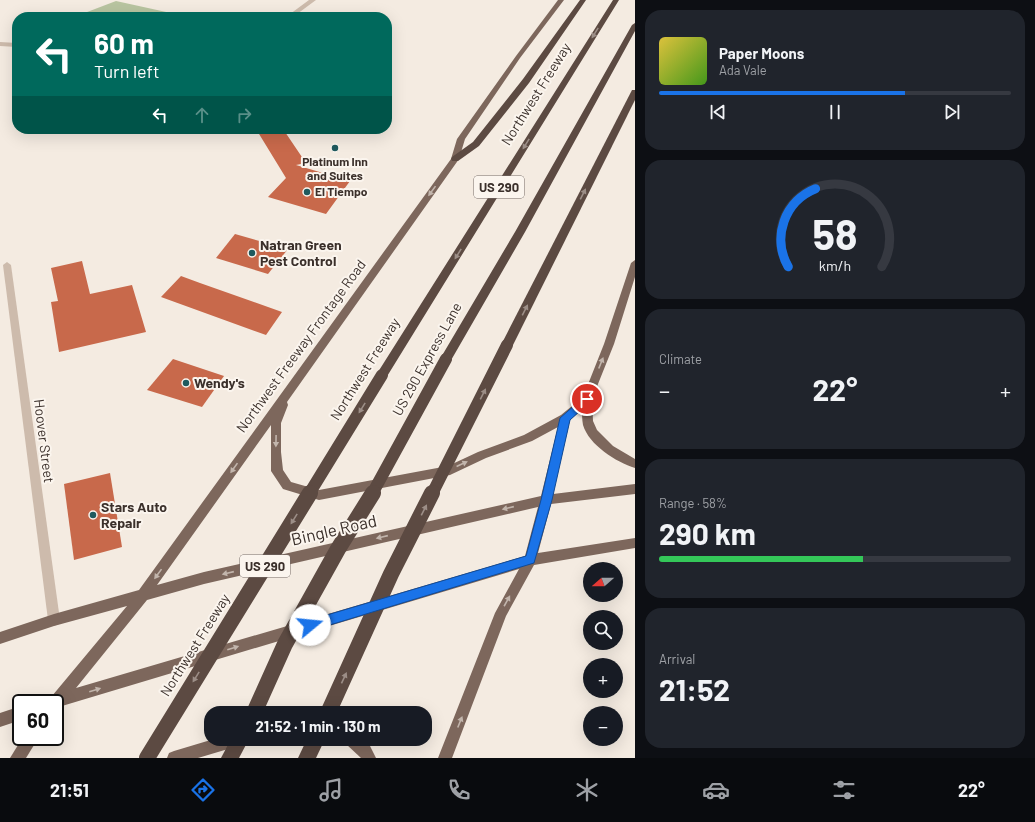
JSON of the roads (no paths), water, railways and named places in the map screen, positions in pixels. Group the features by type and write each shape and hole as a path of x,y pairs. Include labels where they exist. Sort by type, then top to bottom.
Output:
{"highway":[{"path":"455,159 476,144 526,81 583,0"},
{"name":"Northwest Freeway","path":"147,758 382,375 616,0"},
{"name":"US 290 Express Lane","path":"257,706 285,644 338,549 375,489 446,359 520,232 635,25"},
{"path":"331,706 391,574 635,92"},
{"path":"230,758 236,746"},
{"path":"307,758 313,746"}],"main road":[{"name":"Northwest Freeway Frontage Road","path":"61,694 143,595 455,159 460,139 518,57 561,0"},
{"path":"635,263 609,344 587,399 589,426 603,444 614,454 635,464"},
{"path":"289,390 276,423 277,471 287,486 320,495 450,470 482,455 528,438 565,418 587,399"},
{"path":"445,758 501,614 530,560 565,418"},
{"name":"Bingle Road","path":"0,638 54,620 204,578 546,500 635,489"},
{"path":"64,700 530,560 635,543"},
{"path":"0,720 12,716"},
{"path":"17,758 26,746"},
{"path":"174,758 215,746"},
{"path":"359,746 365,751 369,758"}],"street":[{"path":"296,12 313,0"},
{"path":"0,44 12,45"},
{"name":"Hoover Street","path":"7,265 54,620"}],"place":[{"name":"Platinum Inn and Suites","path":"335,148"},
{"name":"El Tiempo","path":"307,192"},
{"name":"Natran Green Pest Control","path":"252,253"},
{"name":"Wendy's","path":"186,383"},
{"name":"Stars Auto Repair","path":"93,515"}]}
